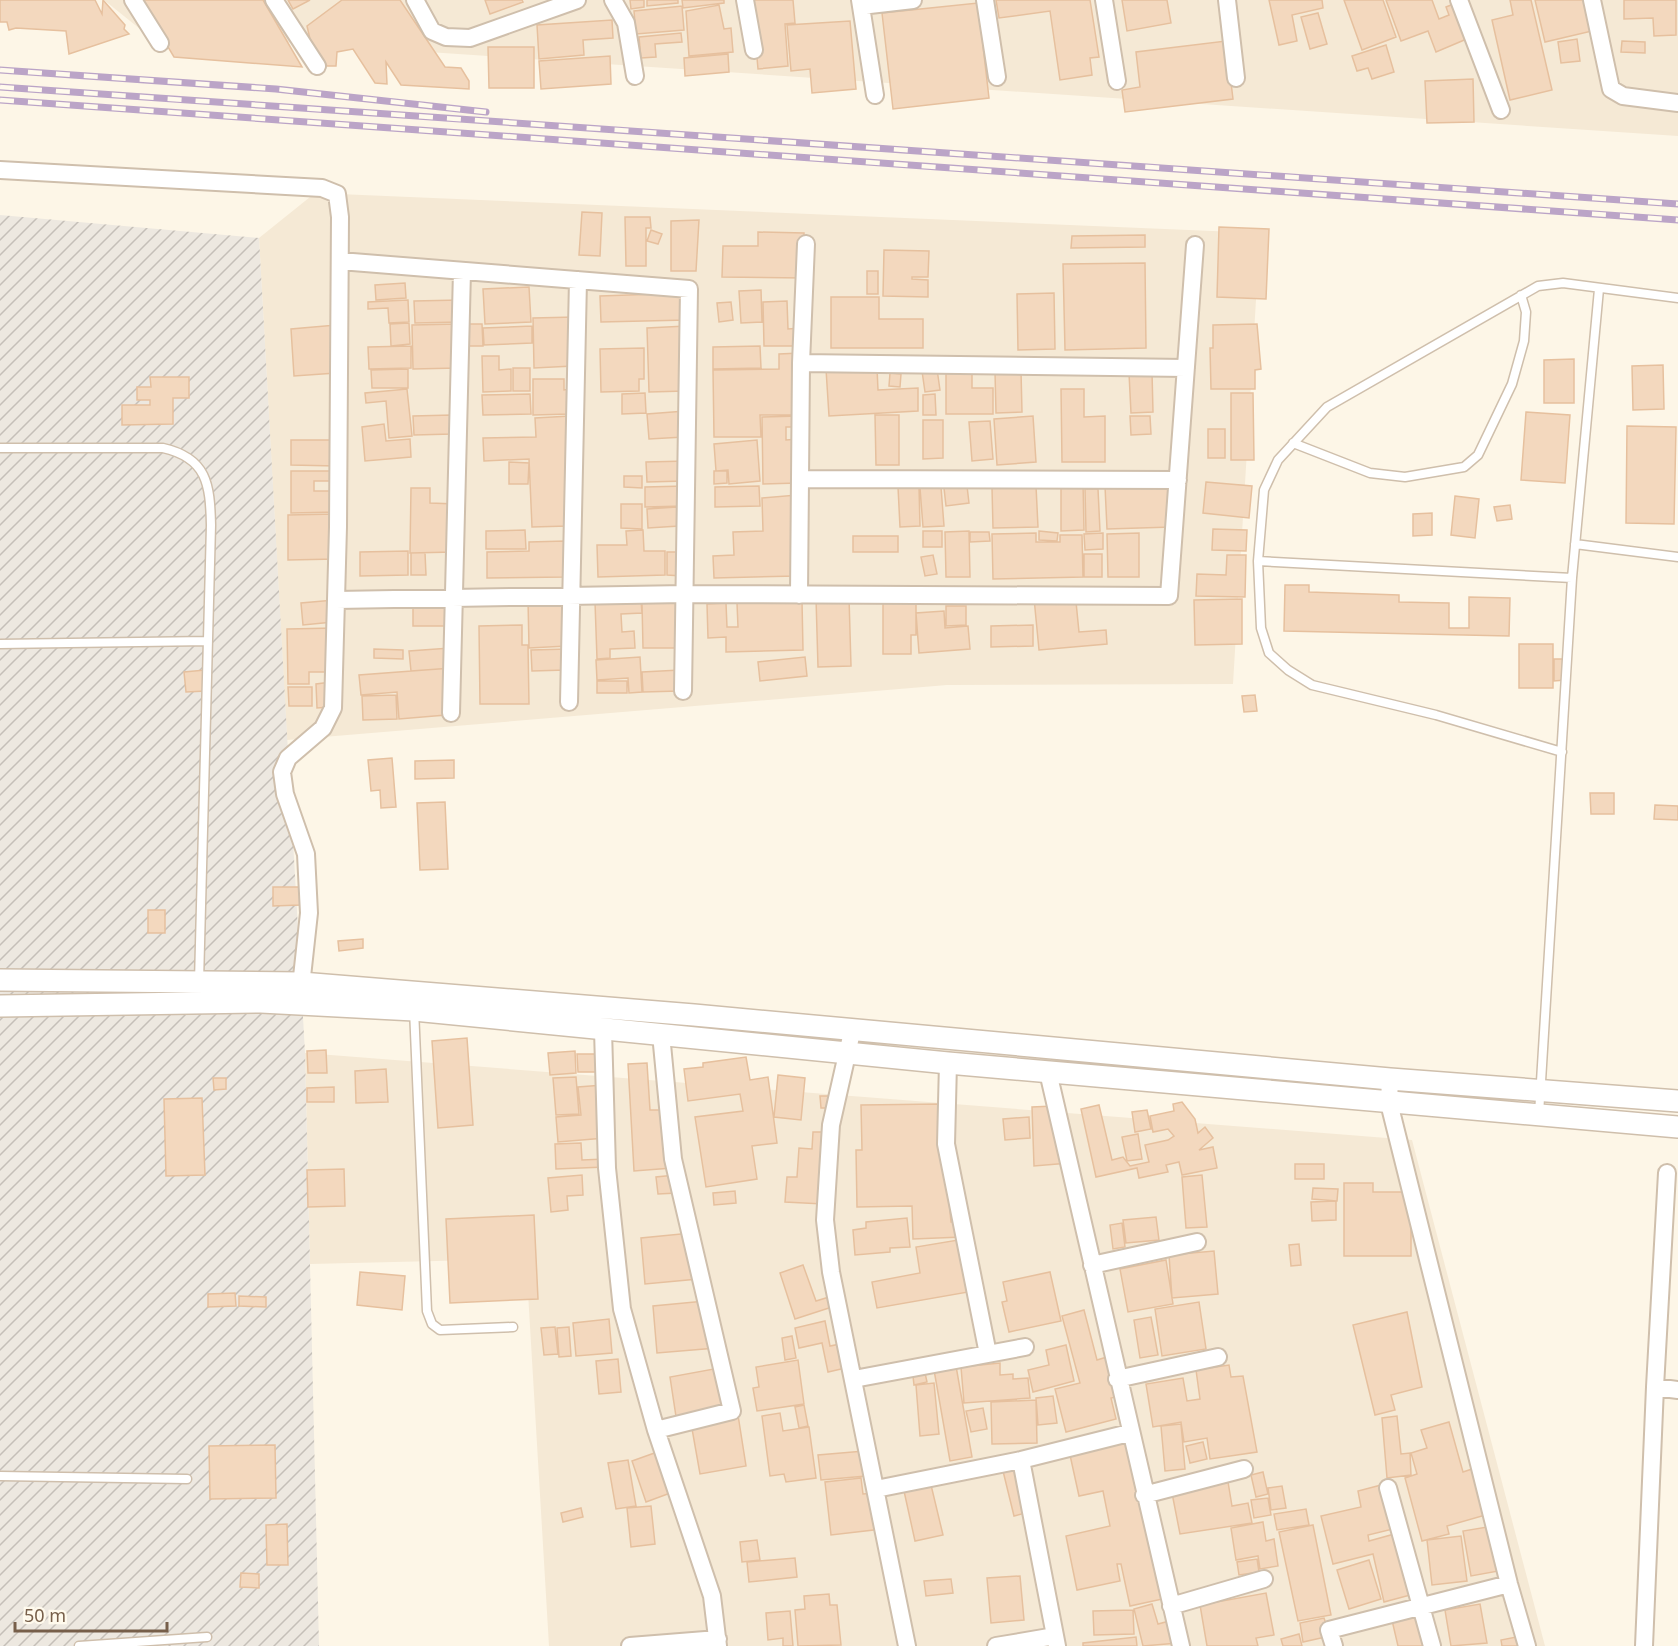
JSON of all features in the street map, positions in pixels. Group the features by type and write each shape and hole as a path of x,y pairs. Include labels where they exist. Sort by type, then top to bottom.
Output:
{"street":[{"path":"133,0 160,43"},
{"path":"274,0 317,66"},
{"path":"416,0 432,31 446,37 470,38 542,6 578,0"},
{"path":"613,0 626,23 635,76"},
{"path":"745,0 754,50"},
{"path":"875,95 861,3 913,0"},
{"path":"985,0 997,77"},
{"path":"1104,0 1117,81"},
{"path":"1227,0 1236,78"},
{"path":"1459,0 1501,111"},
{"path":"1592,0 1611,89 1623,96 1678,103"},
{"path":"0,170 322,188 337,194 340,261 333,708 323,728 288,758 282,772 285,794 306,854 309,913 301,992"},
{"path":"799,595 801,363 806,244"},
{"path":"336,600 685,594 1169,596 1195,245"},
{"path":"340,261 689,289 683,691"},
{"path":"451,713 462,271"},
{"path":"569,702 578,280"},
{"path":"801,363 1186,368"},
{"path":"800,479 1178,480"},
{"path":"0,980 199,993"},
{"path":"0,1006 199,993 301,992 852,1032 1390,1079 1678,1101"},
{"path":"415,1000 603,1030 1389,1103 1678,1127"},
{"path":"603,1030 607,1168 622,1309 656,1430 712,1596 718,1643 630,1646"},
{"path":"852,1032 831,1125 825,1220 831,1272 907,1646"},
{"path":"656,1430 732,1411 673,1159 662,1034"},
{"path":"948,1063 946,1144 988,1354"},
{"path":"1048,1072 1129,1433 1180,1646"},
{"path":"1390,1079 1389,1103 1509,1584 1527,1646"},
{"path":"1644,1646 1667,1173"},
{"path":"1092,1265 1197,1242"},
{"path":"854,1379 1026,1347"},
{"path":"1117,1379 1218,1357"},
{"path":"1655,1388 1678,1390"},
{"path":"876,1489 1021,1460 1129,1433"},
{"path":"996,1646 1056,1641 1021,1460"},
{"path":"1144,1495 1244,1468"},
{"path":"1388,1488 1432,1646"},
{"path":"1171,1606 1264,1579"},
{"path":"1334,1646 1329,1630 1509,1584"}],"lane":[{"path":"1563,752 1436,715 1312,685 1288,670 1269,653 1261,628 1258,561 1264,490 1278,460 1327,406 1538,286 1563,283 1678,298"},
{"path":"1539,1116 1543,1090 1572,578 1599,289"},
{"path":"1293,443 1370,473 1405,477 1464,467 1478,454 1512,384 1524,341 1526,312 1521,295"},
{"path":"0,448 163,448 183,453 198,464 204,476 211,504 199,993"},
{"path":"1575,543 1678,557"},
{"path":"1258,561 1572,578"},
{"path":"0,644 208,641"},
{"path":"415,1000 427,1311 432,1324 440,1330 513,1327"},
{"path":"0,1476 187,1479"},
{"path":"79,1646 207,1637"}],"shaded area":[{"path":"104,0 1678,0 1678,136 145,33"},
{"path":"315,193 1260,233 1233,684 947,685 287,740 259,238"},
{"path":"0,215 259,238 305,1053 319,1646 0,1646"},
{"path":"305,1053 1412,1140 1545,1646 549,1646 526,1259 310,1264"}],"building":[{"path":"0,0 95,0 102,14 103,0 125,25 124,29 129,34 69,54 66,31 16,28 9,30 7,22 0,22"},
{"path":"140,0 263,0 302,67 174,57"},
{"path":"288,0 310,0 293,9"},
{"path":"342,0 400,0 445,67 461,68 469,81 469,89 401,85 386,62 387,84 375,83 353,49 337,52 336,66 327,66 310,39 307,26"},
{"path":"485,0 522,0 523,2 490,14"},
{"path":"630,0 644,0 644,7 631,9"},
{"path":"647,0 678,0 678,3 647,6"},
{"path":"682,0 724,0 724,3 683,8"},
{"path":"752,0 793,0 795,23 785,24 788,66 758,69"},
{"path":"996,0 1090,0 1099,57 1090,58 1092,75 1060,80 1050,11 999,18"},
{"path":"1122,0 1167,0 1171,23 1127,31"},
{"path":"1269,0 1322,0 1323,8 1292,15 1297,41 1279,45"},
{"path":"1344,0 1383,0 1396,37 1362,50"},
{"path":"1386,0 1432,0 1439,19 1449,15 1446,7 1456,3 1469,38 1436,52 1428,31 1401,41"},
{"path":"1510,0 1531,0 1552,90 1510,100 1492,20 1513,15"},
{"path":"1535,0 1585,0 1592,31 1545,42"},
{"path":"1624,0 1676,0 1676,35 1654,36 1653,18 1624,19"},
{"path":"978,3 989,98 893,109 882,13"},
{"path":"719,5 724,29 731,28 733,52 689,56 686,11"},
{"path":"682,6 684,30 636,34 634,11"},
{"path":"1318,13 1327,44 1310,49 1301,17"},
{"path":"612,20 613,38 583,40 584,55 539,59 537,25"},
{"path":"850,21 856,89 812,93 810,69 791,71 787,25"},
{"path":"681,33 682,42 655,44 656,57 641,58 639,37"},
{"path":"1577,39 1580,61 1561,63 1558,42"},
{"path":"1226,41 1233,99 1125,112 1122,90 1140,87 1136,52"},
{"path":"1622,41 1645,42 1645,53 1621,52"},
{"path":"1386,45 1394,72 1372,79 1368,68 1357,71 1352,56"},
{"path":"488,47 534,47 534,88 489,88"},
{"path":"728,54 729,72 685,76 684,58"},
{"path":"610,56 611,84 541,89 539,61"},
{"path":"1473,79 1474,122 1427,123 1425,81"},
{"path":"582,212 602,213 600,256 579,255"},
{"path":"625,217 650,217 651,228 646,228 646,266 626,266"},
{"path":"699,220 696,271 671,271 671,221"},
{"path":"1219,227 1269,229 1266,299 1217,297"},
{"path":"651,230 662,234 658,244 647,241"},
{"path":"758,232 804,233 804,278 722,277 723,246 758,246"},
{"path":"1145,235 1145,247 1071,248 1072,236"},
{"path":"884,250 929,251 928,277 912,277 912,279 928,280 928,297 883,296"},
{"path":"1145,263 1146,348 1065,350 1063,264"},
{"path":"867,271 878,271 878,294 867,294"},
{"path":"405,283 406,298 376,300 375,285"},
{"path":"529,287 531,322 485,324 483,289"},
{"path":"761,290 762,322 741,323 739,291"},
{"path":"687,293 687,320 601,322 600,296"},
{"path":"1054,293 1055,349 1018,350 1017,294"},
{"path":"831,297 879,297 879,319 923,319 923,348 831,348"},
{"path":"408,300 409,322 389,323 388,308 368,309 368,302"},
{"path":"460,300 460,322 415,323 414,301"},
{"path":"787,301 788,329 801,328 800,346 764,346 763,302"},
{"path":"731,302 733,320 719,322 717,303"},
{"path":"575,317 573,366 534,368 533,318"},
{"path":"409,323 410,344 391,346 390,324"},
{"path":"459,324 458,368 413,369 412,325"},
{"path":"461,324 482,324 483,346 462,346"},
{"path":"1257,324 1261,369 1255,370 1255,389 1211,389 1210,348 1213,348 1213,325"},
{"path":"336,325 336,373 294,376 291,329"},
{"path":"532,326 532,343 484,345 483,328"},
{"path":"686,326 685,391 649,392 647,328"},
{"path":"411,346 411,368 369,369 368,347"},
{"path":"760,346 761,368 713,369 713,347"},
{"path":"644,348 644,379 639,379 639,391 601,392 600,349"},
{"path":"800,353 800,415 760,415 761,437 714,437 713,370 779,369 779,354"},
{"path":"482,356 499,356 499,370 511,369 511,391 483,392"},
{"path":"1574,359 1574,403 1544,403 1544,360"},
{"path":"1663,365 1664,409 1633,410 1632,366"},
{"path":"946,367 972,367 972,388 993,388 993,414 946,414"},
{"path":"513,368 530,368 530,391 513,391"},
{"path":"877,368 878,390 918,388 918,411 829,416 826,369"},
{"path":"408,369 408,388 372,388 371,370"},
{"path":"937,369 940,390 925,392 922,371"},
{"path":"1021,371 1022,412 996,413 995,372"},
{"path":"1152,372 1153,412 1131,413 1129,373"},
{"path":"890,373 901,374 900,387 889,386"},
{"path":"150,377 189,377 189,398 173,398 173,424 122,425 122,405 150,405 150,400 137,400 137,387 151,387"},
{"path":"533,379 564,379 564,390 571,389 570,414 533,415"},
{"path":"407,389 412,436 389,438 386,401 366,403 365,393"},
{"path":"1061,389 1084,389 1084,417 1105,416 1105,462 1062,462"},
{"path":"645,393 646,413 622,414 622,394"},
{"path":"1231,393 1253,393 1254,460 1231,460"},
{"path":"530,394 531,414 483,415 482,395"},
{"path":"935,394 936,415 923,415 923,395"},
{"path":"685,411 684,437 649,439 647,414"},
{"path":"1526,412 1570,415 1565,483 1521,480"},
{"path":"452,415 452,434 414,435 413,416"},
{"path":"875,415 899,415 899,465 876,465"},
{"path":"570,416 568,526 532,527 529,459 484,461 483,438 536,437 535,418"},
{"path":"800,416 799,427 786,427 786,440 799,439 798,483 763,484 762,417"},
{"path":"1033,416 1036,462 997,465 994,419"},
{"path":"1130,416 1150,416 1151,434 1131,435"},
{"path":"923,420 943,420 943,458 923,459"},
{"path":"990,421 993,459 972,461 969,422"},
{"path":"384,424 386,441 410,439 411,457 365,461 362,427"},
{"path":"1627,426 1676,427 1674,524 1626,523"},
{"path":"1208,429 1225,429 1225,458 1208,458"},
{"path":"291,440 336,440 336,466 291,465"},
{"path":"757,440 760,481 729,484 728,470 716,471 714,444"},
{"path":"686,461 685,481 647,482 646,462"},
{"path":"509,462 529,463 528,484 509,484"},
{"path":"291,471 337,471 336,481 314,481 314,491 337,491 337,512 291,513"},
{"path":"714,471 727,471 727,483 714,484"},
{"path":"624,476 642,476 642,488 624,487"},
{"path":"1061,482 1083,482 1084,530 1061,531"},
{"path":"1206,482 1252,486 1249,518 1203,513"},
{"path":"1175,485 1172,527 1107,529 1105,486"},
{"path":"685,486 684,506 645,507 645,487"},
{"path":"759,486 760,506 715,507 715,487"},
{"path":"967,486 969,503 946,506 944,488"},
{"path":"1036,486 1038,527 993,528 992,488"},
{"path":"898,487 919,487 920,526 900,527"},
{"path":"941,487 944,526 923,527 920,488"},
{"path":"411,488 430,488 430,503 456,504 454,552 410,553"},
{"path":"1085,489 1098,489 1100,531 1086,532"},
{"path":"797,495 796,576 714,578 713,556 734,555 733,532 763,531 762,498"},
{"path":"1455,496 1479,499 1475,538 1451,535"},
{"path":"621,504 642,504 642,529 621,528"},
{"path":"1510,505 1512,519 1497,521 1494,507"},
{"path":"677,507 679,526 648,528 647,509"},
{"path":"1432,513 1432,535 1413,536 1413,514"},
{"path":"335,514 336,559 288,560 288,515"},
{"path":"1213,529 1247,530 1246,551 1212,550"},
{"path":"525,530 526,549 486,549 486,531"},
{"path":"643,530 644,551 665,551 665,575 598,577 597,545 627,545 626,531"},
{"path":"923,531 942,531 942,547 923,547"},
{"path":"969,531 970,577 946,577 945,532"},
{"path":"1039,531 1058,533 1057,541 1039,540"},
{"path":"970,532 989,532 990,541 970,542"},
{"path":"1036,533 1036,542 1060,542 1060,535 1082,535 1083,577 993,579 992,534"},
{"path":"1103,533 1103,549 1085,550 1084,534"},
{"path":"1139,533 1139,577 1108,577 1107,534"},
{"path":"853,536 898,536 898,552 853,552"},
{"path":"565,541 564,577 487,578 487,552 529,551 529,542"},
{"path":"408,551 408,575 360,576 360,552"},
{"path":"667,552 683,552 682,576 667,575"},
{"path":"411,553 425,553 426,575 411,575"},
{"path":"1084,554 1102,554 1102,577 1084,577"},
{"path":"933,555 937,574 925,576 921,557"},
{"path":"1227,555 1246,555 1245,597 1196,596 1197,574 1226,575"},
{"path":"1285,585 1309,585 1309,592 1399,595 1399,602 1449,603 1449,628 1469,628 1469,597 1510,598 1509,636 1284,631"},
{"path":"849,597 851,666 818,667 816,598"},
{"path":"568,598 567,646 529,648 528,600"},
{"path":"1034,598 1076,602 1079,632 1106,630 1107,644 1039,650"},
{"path":"1242,599 1242,644 1195,645 1194,600"},
{"path":"334,600 333,622 303,625 301,603"},
{"path":"641,600 642,613 621,614 622,632 634,631 635,648 610,649 610,658 597,659 595,602"},
{"path":"802,601 803,650 726,652 726,637 708,638 707,604 726,603 727,627 738,627 737,603"},
{"path":"916,601 916,635 911,635 911,654 883,654 883,603"},
{"path":"683,602 680,648 643,648 642,603"},
{"path":"413,604 453,604 452,626 413,626"},
{"path":"946,606 966,606 966,625 946,626"},
{"path":"944,611 945,628 968,626 970,649 919,653 916,613"},
{"path":"522,625 522,645 528,645 529,704 480,704 479,626"},
{"path":"1033,625 1033,646 991,647 991,626"},
{"path":"334,628 331,672 309,672 309,684 288,684 287,629"},
{"path":"1519,644 1553,644 1553,688 1519,688"},
{"path":"450,648 452,668 411,671 409,651"},
{"path":"374,649 403,650 403,659 374,658"},
{"path":"568,649 566,670 532,671 531,650"},
{"path":"640,657 642,692 629,693 628,678 597,680 596,660"},
{"path":"805,657 807,676 760,681 758,662"},
{"path":"1554,659 1566,659 1565,680 1554,681"},
{"path":"451,668 446,715 399,719 397,692 361,695 359,675"},
{"path":"205,670 206,691 186,692 184,672"},
{"path":"680,670 680,691 643,692 642,672"},
{"path":"597,681 627,681 627,693 597,693"},
{"path":"331,682 330,707 317,708 316,684"},
{"path":"288,687 312,687 312,706 289,706"},
{"path":"396,695 397,719 363,720 362,696"},
{"path":"1255,695 1257,711 1244,712 1242,696"},
{"path":"392,758 396,807 381,808 380,790 371,791 368,760"},
{"path":"454,760 454,778 415,779 415,761"},
{"path":"1590,793 1614,793 1614,814 1591,814"},
{"path":"445,802 448,869 420,870 417,803"},
{"path":"1655,805 1678,806 1678,820 1654,819"},
{"path":"273,887 300,887 300,905 273,906"},
{"path":"148,910 165,910 165,933 148,933"},
{"path":"363,939 363,948 339,951 338,941"},
{"path":"467,1038 473,1125 438,1128 432,1041"},
{"path":"326,1050 327,1073 308,1073 307,1051"},
{"path":"575,1051 576,1073 550,1075 548,1053"},
{"path":"577,1054 603,1054 603,1072 578,1072"},
{"path":"746,1057 750,1080 768,1077 777,1143 752,1146 757,1179 706,1187 695,1117 743,1111 740,1094 688,1101 684,1069 703,1067 703,1063"},
{"path":"647,1063 650,1110 667,1110 672,1168 634,1171 628,1064"},
{"path":"386,1069 388,1102 356,1103 355,1071"},
{"path":"778,1075 805,1078 801,1120 774,1117"},
{"path":"576,1077 579,1114 556,1115 553,1078"},
{"path":"213,1078 226,1078 226,1089 214,1090"},
{"path":"603,1085 605,1138 558,1142 556,1117 581,1115 578,1087"},
{"path":"334,1087 334,1102 307,1102 307,1088"},
{"path":"820,1096 836,1096 834,1108 821,1108"},
{"path":"202,1098 205,1175 166,1176 164,1099"},
{"path":"1182,1102 1195,1119 1198,1133 1205,1127 1213,1138 1199,1150 1213,1147 1217,1168 1182,1175 1179,1162 1166,1165 1168,1172 1139,1178 1137,1168 1096,1177 1081,1109 1099,1105 1112,1160 1123,1157 1130,1166 1149,1162 1145,1145 1168,1140 1174,1136 1168,1129 1153,1132 1150,1116 1174,1111 1173,1104"},
{"path":"940,1104 951,1222 958,1222 962,1237 913,1239 912,1206 857,1207 856,1150 862,1150 861,1105"},
{"path":"1054,1106 1069,1163 1034,1166 1032,1107"},
{"path":"1147,1110 1151,1129 1135,1132 1132,1112"},
{"path":"1029,1117 1030,1138 1005,1140 1003,1119"},
{"path":"813,1132 828,1132 823,1204 785,1202 787,1177 797,1177 799,1148 812,1149"},
{"path":"1138,1134 1142,1159 1127,1161 1122,1137"},
{"path":"581,1143 582,1160 605,1159 605,1167 556,1169 555,1144"},
{"path":"1295,1164 1324,1164 1324,1179 1295,1179"},
{"path":"344,1169 345,1206 308,1207 307,1170"},
{"path":"582,1175 583,1195 567,1196 568,1210 551,1212 548,1178"},
{"path":"675,1175 677,1193 658,1194 656,1177"},
{"path":"1202,1175 1207,1227 1186,1228 1182,1177"},
{"path":"1344,1183 1373,1183 1373,1192 1411,1192 1411,1256 1344,1256"},
{"path":"1313,1188 1338,1189 1337,1201 1312,1199"},
{"path":"735,1191 736,1203 714,1205 713,1193"},
{"path":"1336,1201 1336,1220 1312,1221 1311,1202"},
{"path":"534,1215 538,1299 450,1303 446,1219"},
{"path":"1156,1217 1159,1240 1126,1243 1123,1220"},
{"path":"907,1218 910,1247 890,1248 890,1252 855,1255 853,1230 866,1228 866,1222"},
{"path":"1122,1223 1125,1247 1113,1249 1110,1225"},
{"path":"691,1233 698,1279 645,1284 641,1238"},
{"path":"964,1239 974,1291 877,1308 872,1282 920,1273 916,1247"},
{"path":"1299,1244 1301,1265 1291,1266 1289,1245"},
{"path":"1214,1251 1218,1294 1172,1298 1169,1255"},
{"path":"1166,1260 1173,1304 1128,1312 1120,1269"},
{"path":"803,1265 816,1301 829,1297 832,1307 795,1319 780,1273"},
{"path":"360,1272 405,1276 402,1310 357,1305"},
{"path":"1050,1272 1061,1321 1009,1332 1002,1302 1007,1301 1003,1282"},
{"path":"235,1293 236,1306 208,1307 208,1294"},
{"path":"239,1296 266,1297 266,1307 239,1306"},
{"path":"705,1301 716,1348 657,1353 653,1306"},
{"path":"1199,1302 1206,1349 1162,1356 1155,1309"},
{"path":"1084,1310 1097,1360 1110,1356 1120,1396 1111,1398 1116,1419 1066,1432 1055,1389 1080,1383 1062,1316"},
{"path":"1407,1312 1422,1387 1391,1395 1395,1410 1375,1415 1353,1325"},
{"path":"1151,1317 1158,1355 1140,1358 1134,1320"},
{"path":"609,1319 612,1353 576,1356 573,1323"},
{"path":"825,1321 830,1346 845,1343 850,1367 828,1372 822,1343 799,1348 795,1328"},
{"path":"555,1327 558,1354 544,1355 541,1328"},
{"path":"569,1327 571,1356 559,1357 557,1328"},
{"path":"792,1336 796,1358 785,1360 782,1338"},
{"path":"1066,1345 1074,1381 1033,1392 1028,1370 1049,1365 1046,1350"},
{"path":"618,1359 621,1392 599,1394 596,1361"},
{"path":"798,1360 804,1404 757,1411 753,1388 759,1387 756,1367"},
{"path":"1000,1363 1000,1375 1013,1374 1013,1379 1028,1378 1030,1398 964,1403 961,1367"},
{"path":"1229,1365 1231,1377 1243,1376 1257,1452 1210,1459 1207,1438 1184,1442 1181,1422 1153,1427 1146,1384 1183,1378 1187,1401 1200,1399 1196,1370"},
{"path":"956,1366 972,1457 950,1461 934,1370"},
{"path":"719,1368 729,1409 677,1423 670,1377"},
{"path":"925,1373 927,1382 914,1385 913,1376"},
{"path":"934,1383 939,1434 920,1436 916,1385"},
{"path":"1053,1396 1057,1423 1038,1425 1036,1398"},
{"path":"1036,1400 1037,1443 992,1444 991,1402"},
{"path":"804,1405 808,1426 799,1428 795,1407"},
{"path":"983,1408 987,1429 971,1432 966,1411"},
{"path":"780,1413 783,1431 809,1427 816,1478 786,1482 784,1474 770,1476 762,1416"},
{"path":"738,1415 746,1466 700,1474 691,1423"},
{"path":"1397,1416 1401,1454 1410,1453 1411,1475 1387,1478 1382,1418"},
{"path":"1449,1422 1463,1472 1478,1467 1489,1514 1447,1526 1449,1534 1422,1541 1405,1478 1417,1474 1411,1453 1427,1448 1421,1430"},
{"path":"1181,1424 1185,1469 1165,1471 1161,1426"},
{"path":"1128,1442 1167,1598 1130,1606 1121,1564 1117,1564 1120,1581 1077,1590 1066,1536 1110,1526 1103,1491 1079,1496 1070,1455"},
{"path":"1203,1442 1207,1459 1190,1463 1186,1446"},
{"path":"275,1445 276,1498 210,1499 209,1446"},
{"path":"660,1451 673,1492 646,1502 632,1461"},
{"path":"864,1451 866,1476 821,1480 818,1455"},
{"path":"628,1460 636,1506 616,1509 608,1463"},
{"path":"1020,1466 1029,1512 1014,1516 1003,1471"},
{"path":"1263,1472 1268,1494 1256,1497 1251,1475"},
{"path":"861,1478 863,1494 875,1493 882,1529 831,1535 825,1482"},
{"path":"1228,1482 1232,1506 1248,1503 1252,1523 1180,1534 1172,1493"},
{"path":"1385,1484 1397,1528 1368,1535 1369,1541 1398,1533 1414,1594 1384,1602 1373,1554 1333,1564 1321,1516 1361,1507 1358,1491"},
{"path":"931,1485 943,1535 915,1541 904,1491"},
{"path":"1282,1486 1286,1508 1271,1510 1268,1488"},
{"path":"1268,1498 1271,1515 1254,1518 1251,1500"},
{"path":"651,1506 655,1544 631,1547 627,1508"},
{"path":"581,1508 583,1517 563,1522 561,1513"},
{"path":"1306,1509 1309,1525 1277,1530 1274,1514"},
{"path":"1263,1522 1266,1541 1274,1539 1278,1566 1260,1569 1258,1556 1236,1560 1231,1528"},
{"path":"287,1524 288,1565 267,1565 266,1525"},
{"path":"1313,1525 1331,1615 1298,1621 1279,1532"},
{"path":"1493,1526 1504,1570 1471,1576 1463,1531"},
{"path":"1461,1536 1467,1581 1432,1585 1427,1540"},
{"path":"757,1540 760,1560 742,1562 740,1542"},
{"path":"795,1558 797,1577 749,1582 747,1562"},
{"path":"1257,1559 1259,1572 1239,1575 1237,1562"},
{"path":"1369,1560 1381,1599 1349,1609 1337,1570"},
{"path":"241,1573 259,1574 259,1588 240,1587"},
{"path":"1020,1576 1024,1620 991,1623 987,1578"},
{"path":"951,1579 953,1593 926,1596 924,1581"},
{"path":"1266,1593 1274,1635 1256,1638 1258,1646 1207,1646 1200,1605"},
{"path":"829,1594 830,1605 837,1605 841,1645 798,1646 795,1610 805,1609 804,1596"},
{"path":"1152,1604 1158,1624 1173,1620 1178,1643 1143,1646 1134,1609"},
{"path":"1480,1604 1487,1643 1451,1646 1445,1610"},
{"path":"1133,1610 1134,1634 1094,1635 1093,1611"},
{"path":"1420,1610 1429,1646 1398,1646 1391,1616"},
{"path":"790,1611 793,1646 783,1646 783,1638 768,1640 766,1613"},
{"path":"1324,1618 1330,1636 1303,1642 1300,1623"},
{"path":"1299,1634 1302,1646 1283,1646 1281,1639"},
{"path":"1521,1636 1524,1646 1502,1646 1501,1640"},
{"path":"1136,1637 1137,1646 1083,1646 1083,1643"}],"railway":[{"path":"0,70 276,89 486,112"},
{"path":"0,87 1678,204"},
{"path":"0,100 1678,220"}]}
